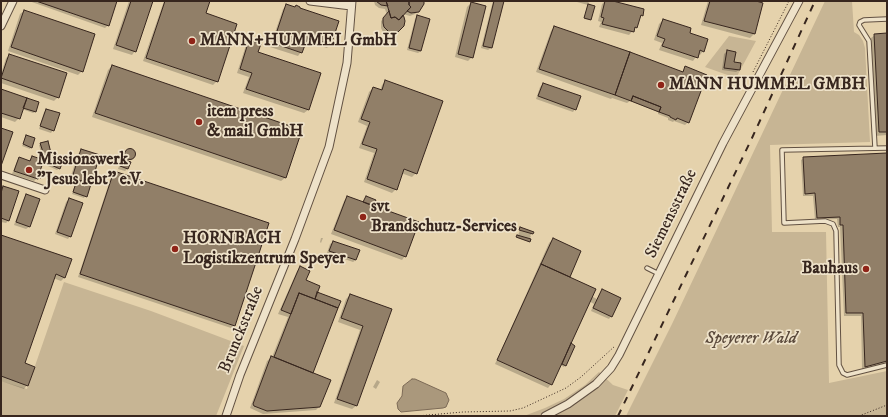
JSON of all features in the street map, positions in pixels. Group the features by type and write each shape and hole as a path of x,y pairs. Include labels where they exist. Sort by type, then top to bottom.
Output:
{"street":[{"path":"1,26 13,1"},
{"path":"310,1 352,4"},
{"name":"Siemensstraße","path":"545,416 568,404 587,390 611,368 628,338 723,143 799,1"},
{"name":"Brunckstraße","path":"226,416 240,375 295,238 329,147 347,63 352,4"},
{"path":"1,175 45,190"}],"lane":[{"path":"875,148 869,41 859,25 860,22 864,20 887,19"},
{"path":"887,148 782,150 784,223 825,221 833,224 836,231 839,365 843,373 847,375 887,365"},
{"path":"647,268 659,274"}],"path":[{"path":"418,416 523,408 566,388 581,377 615,346"},
{"path":"859,416 887,405"}],"green space":[{"name":"Speyerer Wald","path":"825,1 852,1 854,32 859,35 865,48 870,142 770,145 772,232 826,232 829,383 887,371 887,416 626,416 672,324"},
{"path":"729,36 756,41 736,78 705,67"},
{"path":"64,282 151,311 244,346 216,416 1,416 1,381 27,389"},
{"path":"599,372 613,385 628,390 615,416 524,416 564,399 585,385"}],"shaded area":[{"path":"412,379 446,393 449,400 446,407 401,412 398,409 397,403 402,396 403,386"}],"building":[{"path":"36,1 117,1 109,26"},
{"path":"131,1 153,1 136,52 116,45"},
{"name":"MANN+HUMMEL GmbH","path":"165,1 210,1 206,13 237,24 218,82 146,58"},
{"path":"376,1 386,1 388,6 381,5"},
{"path":"386,1 409,1 409,5 411,7 399,20 395,17 391,18"},
{"path":"409,1 424,1 424,4 419,12 411,13 407,11 411,7 409,5"},
{"path":"494,1 504,1 492,48 483,46"},
{"path":"605,1 613,1 644,9 643,16 641,15 637,28 635,27 634,32 602,24 604,18 601,17"},
{"path":"710,1 756,1 763,3 755,34 704,21"},
{"path":"471,2 486,6 473,58 458,54"},
{"path":"286,4 295,7 296,5 300,8 339,21 331,45 308,37 302,53 273,43"},
{"path":"588,4 595,6 591,20 584,18"},
{"path":"24,10 95,34 83,72 11,47"},
{"path":"389,11 391,18 395,17 399,20 403,15 404,17 404,26 398,32 390,33 384,27 383,18"},
{"path":"417,15 430,19 421,51 409,48"},
{"path":"663,19 691,28 690,33 708,39 704,52 700,50 698,58 662,46 665,39 657,36"},
{"path":"554,26 630,52 615,95 539,69"},
{"path":"887,33 887,132 879,132 874,34"},
{"path":"249,40 261,44 258,52 321,73 309,110 246,89 252,73 240,69"},
{"path":"727,50 736,52 734,62 741,63 740,70 724,68"},
{"name":"MANN HUMMEL GMBH","path":"630,52 683,72 685,66 707,75 689,123 677,118 676,120 659,112 661,107 633,96 631,101 615,95"},
{"path":"9,54 67,73 59,98 1,78"},
{"name":"item press & mail GmbH","path":"112,65 302,130 286,178 95,113"},
{"path":"385,80 443,101 417,174 404,169 397,190 367,179 377,149 362,144 370,122 361,119 373,87 382,90"},
{"path":"543,83 581,96 576,110 538,96"},
{"path":"1,89 27,98 20,119 1,113"},
{"path":"633,96 661,107 659,112 631,101"},
{"path":"27,98 39,102 36,112 23,108"},
{"path":"46,109 60,113 54,131 40,126"},
{"path":"1,128 13,132 1,166"},
{"path":"26,135 35,138 32,148 23,144"},
{"path":"48,141 51,153 44,155 40,143"},
{"path":"130,148 134,150 136,154 134,158 130,160 126,158 124,154 126,150"},
{"path":"81,149 100,155 91,184 72,178"},
{"path":"53,153 64,158 60,169 49,164"},
{"name":"Bauhaus","path":"887,153 887,361 865,367 863,313 846,313 843,225 840,225 840,217 817,218 815,193 805,194 803,157"},
{"path":"32,156 44,160 40,171 43,172 41,178 38,177 38,179 14,171 19,157 30,161"},
{"path":"122,159 131,162 128,169 120,166"},
{"name":"HORNBACH Logistikzentrum Speyer","path":"114,171 269,223 235,326 80,274"},
{"path":"77,180 91,184 87,197 73,192"},
{"path":"3,186 19,191 9,221 1,218 1,193"},
{"path":"26,194 40,199 30,227 16,222"},
{"path":"347,196 419,222 406,257 334,230"},
{"path":"366,196 376,200 373,206 363,202"},
{"path":"69,198 83,203 71,237 57,232"},
{"path":"520,227 534,232 533,234 519,230"},
{"path":"1,235 72,259 65,278 56,274 25,363 35,367 28,386 1,376"},
{"path":"517,235 531,239 530,242 516,237"},
{"path":"553,238 581,251 570,277 541,264"},
{"path":"333,241 360,250 356,260 329,251"},
{"path":"541,264 596,289 552,385 497,360"},
{"path":"300,266 310,271 306,280 320,286 315,299 299,293 291,314 281,310"},
{"path":"602,289 621,298 612,317 593,308"},
{"path":"317,292 341,301 338,308 315,299"},
{"path":"299,293 338,308 313,373 274,357"},
{"path":"350,294 392,309 357,406 337,399 363,326 341,318"},
{"path":"571,343 575,346 566,366 562,364"},
{"path":"271,356 331,380 320,407 267,411 254,406 253,404"}],"railway":[{"path":"618,416 752,138 815,1"}],"place":[{"name":"MANN+HUMMEL GmbH","path":"192,41"},
{"name":"MANN HUMMEL GMBH","path":"661,85"},
{"name":"item press & mail GmbH","path":"199,122"},
{"name":"Missionswerk \"Jesus lebt\" e.V.","path":"29,170"},
{"name":"svt Brandschutz-Services","path":"363,217"},
{"name":"HORNBACH Logistikzentrum Speyer","path":"175,249"},
{"name":"Bauhaus","path":"866,269"}]}
